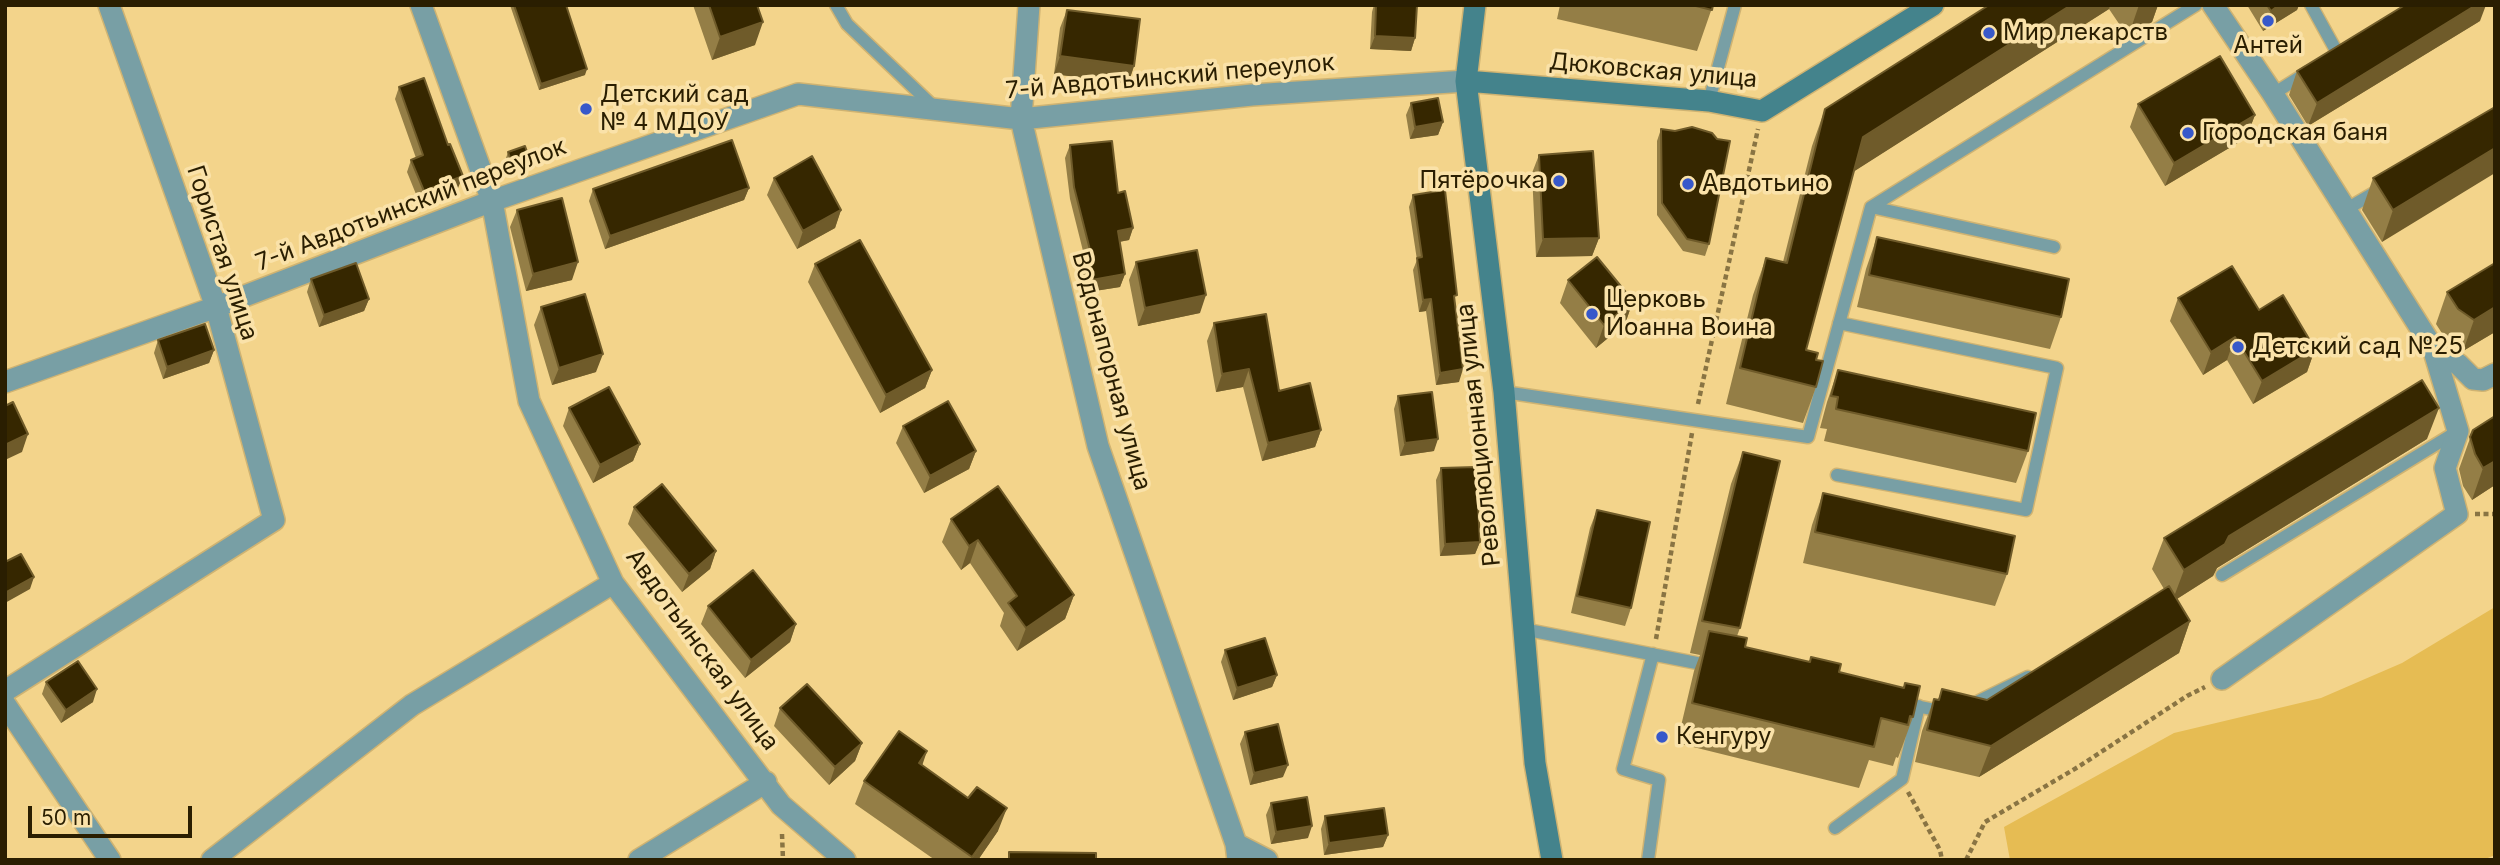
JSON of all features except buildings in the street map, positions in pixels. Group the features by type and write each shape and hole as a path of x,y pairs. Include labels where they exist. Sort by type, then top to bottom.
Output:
{"main road":[{"name":"Революционная улица","path":"1475,5 1466,81 1504,392 1535,763 1552,860"},
{"name":"Дюковская улица","path":"1466,81 1709,101 1762,111 1933,5"}],"street":[{"name":"Гористая улица","path":"5,691 274,520 216,307 109,5"},
{"name":"Авдотьинская улица","path":"421,5 492,201 529,401 613,583 781,805 845,860"},
{"name":"Водонапорная улица","path":"1029,5 1021,119 1098,446 1237,852"},
{"path":"2213,5 2273,94 2433,348 2458,431 2445,468 2457,514 2222,679"},
{"name":"7-й Авдотьинский переулок","path":"5,382 216,307 492,201 798,94 1021,119 1252,95 1466,81"},
{"path":"2433,348 2458,363 2473,379 2494,377"},
{"path":"212,860 412,705 613,583"},
{"path":"5,704 110,860"},
{"path":"639,860 766,782"},
{"path":"1237,852 1267,860"}],"lane":[{"path":"836,5 847,24 938,111"},
{"path":"1709,101 1735,5"},
{"path":"1504,392 1808,437 1871,207 2196,5"},
{"path":"2273,94 2333,57 2311,5"},
{"path":"2345,210 2391,183"},
{"path":"1871,207 2054,247"},
{"path":"1837,475 2025,510 2057,368 1839,323"},
{"path":"2222,575 2458,431"},
{"path":"1523,629 1720,667"},
{"path":"1648,860 1659,780 1623,769 1653,654"},
{"path":"1893,701 1953,713 2039,671"},
{"path":"1835,828 1902,779 1919,706"}],"path":[{"path":"1653,654 1695,420 1762,111"},
{"path":"1966,860 1985,822 2078,767 2187,696 2222,679"},
{"path":"1902,779 1940,850 1942,860"}],"shaded area":[{"path":"2495,607 2495,855 2483,860 2010,860 2004,827 2174,733 2321,698 2402,663"}],"place":[{"name":"Антей","path":"2268,21"},
{"name":"Мир лекарств","path":"1989,33"},
{"name":"Детский сад № 4 МДОУ","path":"586,109"},
{"name":"Городская баня","path":"2188,133"},
{"name":"Пятёрочка","path":"1559,181"},
{"name":"Авдотьино","path":"1688,184"},
{"name":"Церковь Иоанна Воина","path":"1592,314"},
{"name":"Детский сад №25","path":"2238,347"},
{"name":"Кенгуру","path":"1662,737"}]}
